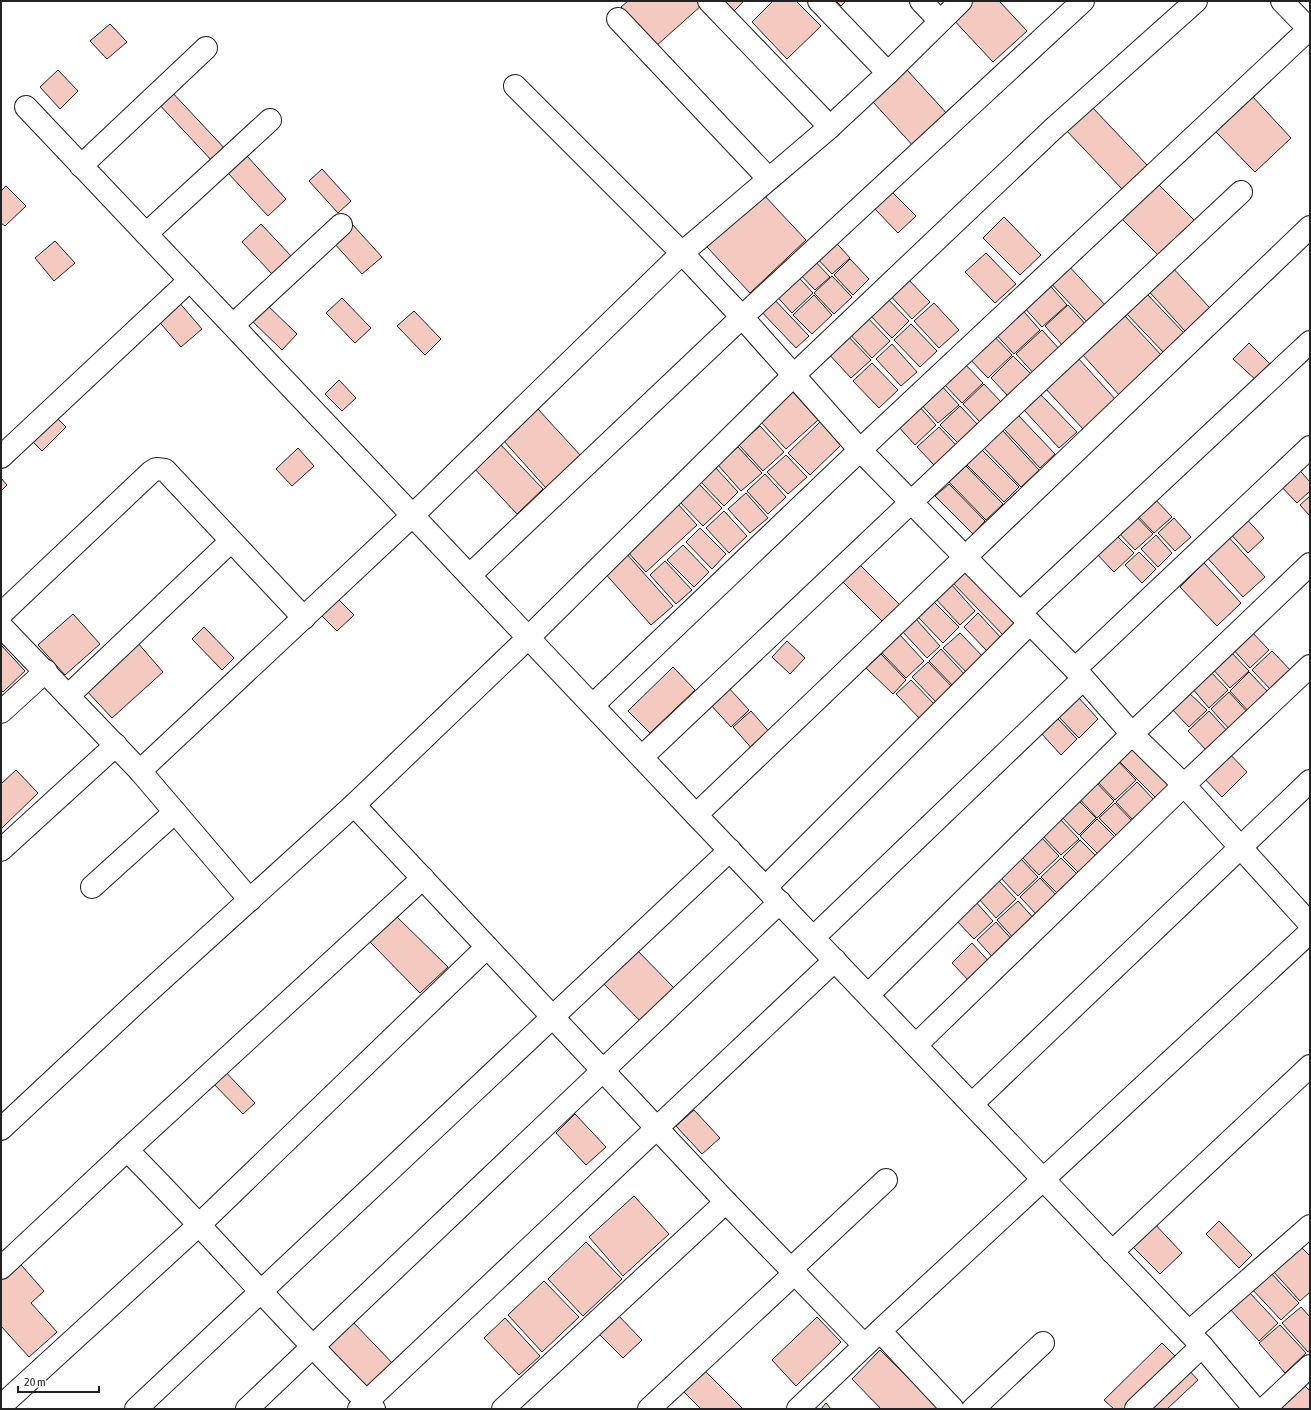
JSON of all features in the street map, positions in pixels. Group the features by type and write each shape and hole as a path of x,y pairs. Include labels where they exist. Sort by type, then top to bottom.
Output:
{"street":[{"path":"709,1 830,127"},
{"path":"819,1 888,73"},
{"path":"921,1 940,21"},
{"path":"140,771 413,515 682,253 768,178 830,127 888,73 961,1"},
{"path":"470,575 742,317 1084,1"},
{"path":"5,1117 137,1002 354,805 529,637 794,375 1053,129 1196,1"},
{"path":"593,705 860,450 1310,30 1282,1"},
{"path":"618,19 768,178"},
{"path":"81,166 206,48"},
{"path":"515,86 682,253 742,317 860,450 1079,674 1132,734 1184,785 1310,924"},
{"path":"26,107 696,815 1196,1339 1255,1409"},
{"path":"146,234 270,120"},
{"path":"642,757 910,502 1241,192"},
{"path":"233,325 342,225"},
{"path":"696,815 1310,227"},
{"path":"1,457 190,280"},
{"path":"247,1409 604,1070 773,895 1025,618 1310,342"},
{"path":"814,937 1310,447"},
{"path":"1,614 151,472 156,469 165,470 304,618"},
{"path":"68,696 231,540"},
{"path":"868,995 1132,734 1310,564"},
{"path":"1,626 46,671 140,771 250,900"},
{"path":"916,1045 1184,785 1310,666"},
{"path":"1,712 46,671"},
{"path":"1,850 116,745"},
{"path":"972,1104 1310,781"},
{"path":"354,805 658,1127 726,1202 793,1271 952,1409"},
{"path":"92,887 176,812"},
{"path":"136,1409 730,850"},
{"path":"1,1268 423,878"},
{"path":"798,1409 872,1338 1310,932"},
{"path":"1,1406 200,1224 487,947"},
{"path":"127,1150 200,1224 367,1407 658,1127 835,960"},
{"path":"1112,1252 1310,1066"},
{"path":"649,1409 886,1180"},
{"path":"503,1409 726,1202"},
{"path":"1136,1409 1196,1339 1310,1226"},
{"path":"973,1409 1043,1343"},
{"path":"1264,1409 1310,1366"}],"building":[{"path":"628,1 698,1 702,5 656,46 621,7"},
{"path":"722,1 744,1 733,12"},
{"path":"773,1 796,1 821,26 787,59 752,22"},
{"path":"836,1 846,1 841,6"},
{"path":"966,1 999,1 1027,31 993,62 950,16"},
{"path":"110,24 127,42 107,59 90,41"},
{"path":"58,70 78,91 60,109 40,87"},
{"path":"907,70 950,117 916,149 873,102"},
{"path":"169,89 227,151 214,163 156,101"},
{"path":"1252,96 1291,138 1255,172 1215,131"},
{"path":"1090,105 1148,166 1123,190 1065,129"},
{"path":"247,156 286,199 268,216 228,173"},
{"path":"322,169 351,201 338,213 309,181"},
{"path":"1154,180 1197,223 1161,258 1118,215"},
{"path":"6,186 26,206 5,226 1,223 1,191"},
{"path":"892,192 916,216 898,233 875,209"},
{"path":"763,194 806,240 750,293 707,247"},
{"path":"1004,217 1041,255 1020,275 983,238"},
{"path":"261,224 292,257 273,275 242,242"},
{"path":"352,224 382,257 362,274 333,242"},
{"path":"831,237 850,258 832,274 813,254"},
{"path":"55,241 75,263 54,281 35,258"},
{"path":"986,253 1016,284 995,303 965,272"},
{"path":"811,257 830,277 815,290 796,270"},
{"path":"850,259 869,279 853,295 834,275"},
{"path":"1065,262 1107,307 1089,324 1047,279"},
{"path":"1170,265 1210,308 1185,331 1145,287"},
{"path":"793,271 813,293 792,313 772,291"},
{"path":"904,275 930,302 912,319 886,291"},
{"path":"832,276 852,297 834,314 814,293"},
{"path":"1046,281 1067,305 1042,327 1021,304"},
{"path":"1146,293 1184,333 1164,353 1125,312"},
{"path":"883,294 909,321 892,338 866,311"},
{"path":"770,295 809,336 796,348 757,307"},
{"path":"814,295 832,315 812,334 793,315"},
{"path":"342,298 371,328 355,343 326,313"},
{"path":"177,300 202,329 181,347 156,318"},
{"path":"264,302 297,334 282,350 249,318"},
{"path":"934,303 959,330 939,348 914,321"},
{"path":"1068,305 1088,327 1065,348 1045,326"},
{"path":"1019,306 1040,330 1014,354 992,330"},
{"path":"414,311 441,339 425,355 397,326"},
{"path":"863,313 890,341 872,358 846,330"},
{"path":"1124,315 1163,357 1120,396 1082,354"},
{"path":"911,324 937,351 920,367 894,340"},
{"path":"1042,330 1062,352 1036,376 1016,354"},
{"path":"844,332 871,360 851,378 825,350"},
{"path":"991,333 1012,355 988,378 967,356"},
{"path":"1249,343 1272,366 1257,381 1233,359"},
{"path":"892,344 917,372 901,386 876,359"},
{"path":"1013,356 1033,376 1010,398 991,378"},
{"path":"1078,358 1116,400 1083,429 1045,388"},
{"path":"962,361 983,383 962,403 941,381"},
{"path":"872,363 898,390 879,408 853,381"},
{"path":"339,380 356,398 342,411 325,394"},
{"path":"939,383 959,405 938,423 918,401"},
{"path":"984,384 1003,404 982,424 963,404"},
{"path":"792,391 818,420 786,449 760,421"},
{"path":"1040,394 1077,432 1059,448 1024,410"},
{"path":"918,405 936,425 915,445 897,425"},
{"path":"960,406 979,426 959,444 940,425"},
{"path":"537,408 581,456 546,488 503,440"},
{"path":"52,413 66,427 42,451 28,437"},
{"path":"1018,415 1055,454 1040,468 1004,429"},
{"path":"820,422 842,444 810,475 788,453"},
{"path":"760,426 784,452 763,471 739,445"},
{"path":"939,427 957,446 936,467 917,447"},
{"path":"1002,430 1039,470 1021,487 984,448"},
{"path":"498,442 543,489 517,514 472,466"},
{"path":"738,447 762,473 741,491 718,465"},
{"path":"298,448 314,466 292,486 276,469"},
{"path":"982,450 1019,487 1004,502 967,465"},
{"path":"786,455 807,477 788,494 767,472"},
{"path":"1295,465 1310,482 1310,491 1297,503 1277,482"},
{"path":"966,466 1003,504 986,520 949,482"},
{"path":"715,467 738,492 724,506 700,481"},
{"path":"765,474 786,497 768,514 747,491"},
{"path":"1,478 7,485 1,491"},
{"path":"698,483 722,508 703,526 679,501"},
{"path":"949,484 985,521 973,534 935,496"},
{"path":"746,493 768,518 750,533 728,509"},
{"path":"1310,496 1310,516 1300,505"},
{"path":"1153,497 1172,517 1154,533 1135,513"},
{"path":"677,503 697,525 646,572 626,550"},
{"path":"724,511 747,536 729,553 706,528"},
{"path":"1134,514 1153,534 1135,550 1117,531"},
{"path":"1242,514 1264,538 1248,553 1226,529"},
{"path":"1174,518 1191,537 1175,551 1158,533"},
{"path":"700,528 726,554 712,569 686,542"},
{"path":"1113,532 1134,553 1114,572 1093,550"},
{"path":"1224,532 1265,577 1243,597 1202,552"},
{"path":"1156,535 1172,553 1158,567 1141,549"},
{"path":"683,545 709,572 694,587 667,560"},
{"path":"625,552 673,606 651,625 603,571"},
{"path":"1139,552 1156,569 1142,583 1125,565"},
{"path":"665,561 692,590 676,604 650,575"},
{"path":"858,563 902,607 885,624 841,580"},
{"path":"1204,563 1241,603 1217,626 1180,587"},
{"path":"963,570 1016,625 1005,637 951,581"},
{"path":"950,583 975,611 960,625 934,597"},
{"path":"335,596 354,615 337,631 318,612"},
{"path":"932,600 959,627 943,643 916,615"},
{"path":"978,613 1002,639 988,652 964,627"},
{"path":"73,614 100,644 65,675 38,645"},
{"path":"915,618 940,646 927,658 902,631"},
{"path":"204,627 234,658 222,670 192,639"},
{"path":"1249,629 1269,650 1250,668 1231,647"},
{"path":"960,633 987,661 970,676 943,648"},
{"path":"899,634 924,661 906,678 881,652"},
{"path":"787,641 805,658 790,674 772,657"},
{"path":"137,642 163,672 112,718 85,689"},
{"path":"1,645 25,671 3,692 1,690"},
{"path":"941,649 966,676 954,687 929,661"},
{"path":"1229,650 1249,671 1230,688 1210,666"},
{"path":"1272,651 1294,674 1274,693 1252,670"},
{"path":"881,654 906,680 893,694 866,668"},
{"path":"928,662 953,688 937,703 912,677"},
{"path":"673,667 695,690 650,733 628,711"},
{"path":"1209,670 1228,690 1209,708 1192,688"},
{"path":"1249,672 1271,695 1251,714 1230,691"},
{"path":"911,680 935,705 921,720 896,694"},
{"path":"727,686 749,710 731,727 709,703"},
{"path":"1187,691 1207,710 1189,727 1170,707"},
{"path":"1229,692 1250,715 1232,732 1211,709"},
{"path":"1078,697 1098,719 1079,738 1058,716"},
{"path":"751,711 772,735 754,751 733,727"},
{"path":"1209,711 1230,734 1209,753 1188,731"},
{"path":"1057,718 1077,739 1061,755 1041,733"},
{"path":"1131,742 1173,785 1158,800 1116,758"},
{"path":"1226,750 1247,772 1222,797 1201,775"},
{"path":"1116,759 1136,780 1115,800 1095,779"},
{"path":"16,770 38,793 1,829 1,784"},
{"path":"1094,780 1114,801 1097,818 1077,796"},
{"path":"1137,782 1155,801 1134,821 1116,802"},
{"path":"1076,798 1096,818 1079,835 1059,814"},
{"path":"1115,803 1133,822 1118,837 1099,818"},
{"path":"1058,817 1079,839 1061,855 1041,834"},
{"path":"1097,819 1118,840 1101,857 1080,836"},
{"path":"1040,836 1059,856 1039,875 1020,855"},
{"path":"1080,840 1100,860 1083,877 1063,857"},
{"path":"1019,857 1038,877 1018,896 999,876"},
{"path":"1061,858 1080,877 1060,896 1041,877"},
{"path":"1040,878 1059,898 1039,917 1020,897"},
{"path":"998,880 1016,899 996,918 978,898"},
{"path":"974,900 993,921 974,939 955,919"},
{"path":"1018,901 1037,922 1016,941 997,920"},
{"path":"397,917 448,967 420,993 370,942"},
{"path":"996,922 1015,943 996,961 977,940"},
{"path":"972,943 992,965 972,984 952,963"},
{"path":"634,947 677,991 644,1025 602,982"},
{"path":"220,1066 255,1103 243,1114 208,1078"},
{"path":"694,1110 720,1138 702,1154 676,1126"},
{"path":"575,1114 606,1147 586,1165 556,1133"},
{"path":"634,1196 669,1234 623,1276 589,1237"},
{"path":"1151,1220 1182,1253 1160,1274 1128,1242"},
{"path":"1219,1221 1252,1255 1239,1268 1206,1234"},
{"path":"586,1242 622,1279 583,1316 548,1279"},
{"path":"1300,1246 1310,1256 1310,1292 1300,1301 1273,1271"},
{"path":"15,1258 44,1291 31,1303 57,1332 29,1357 1,1326 1,1271"},
{"path":"1269,1271 1299,1303 1281,1320 1251,1288"},
{"path":"544,1281 579,1317 542,1352 508,1315"},
{"path":"1248,1291 1278,1323 1259,1341 1229,1308"},
{"path":"1301,1307 1310,1317 1310,1351 1308,1352 1282,1323"},
{"path":"614,1311 642,1340 623,1358 595,1330"},
{"path":"817,1317 841,1342 796,1386 772,1360"},
{"path":"505,1318 540,1356 519,1375 484,1338"},
{"path":"352,1321 396,1367 368,1394 324,1347"},
{"path":"1280,1325 1306,1353 1285,1373 1259,1343"},
{"path":"1162,1343 1176,1357 1124,1409 1114,1409 1104,1400"},
{"path":"880,1350 940,1409 881,1409 852,1379"},
{"path":"700,1366 743,1409 701,1409 679,1387"},
{"path":"1185,1366 1198,1380 1167,1409 1139,1409"},
{"path":"1305,1386 1310,1391 1310,1409 1280,1409"},
{"path":"826,1403 831,1409 821,1409"}]}
